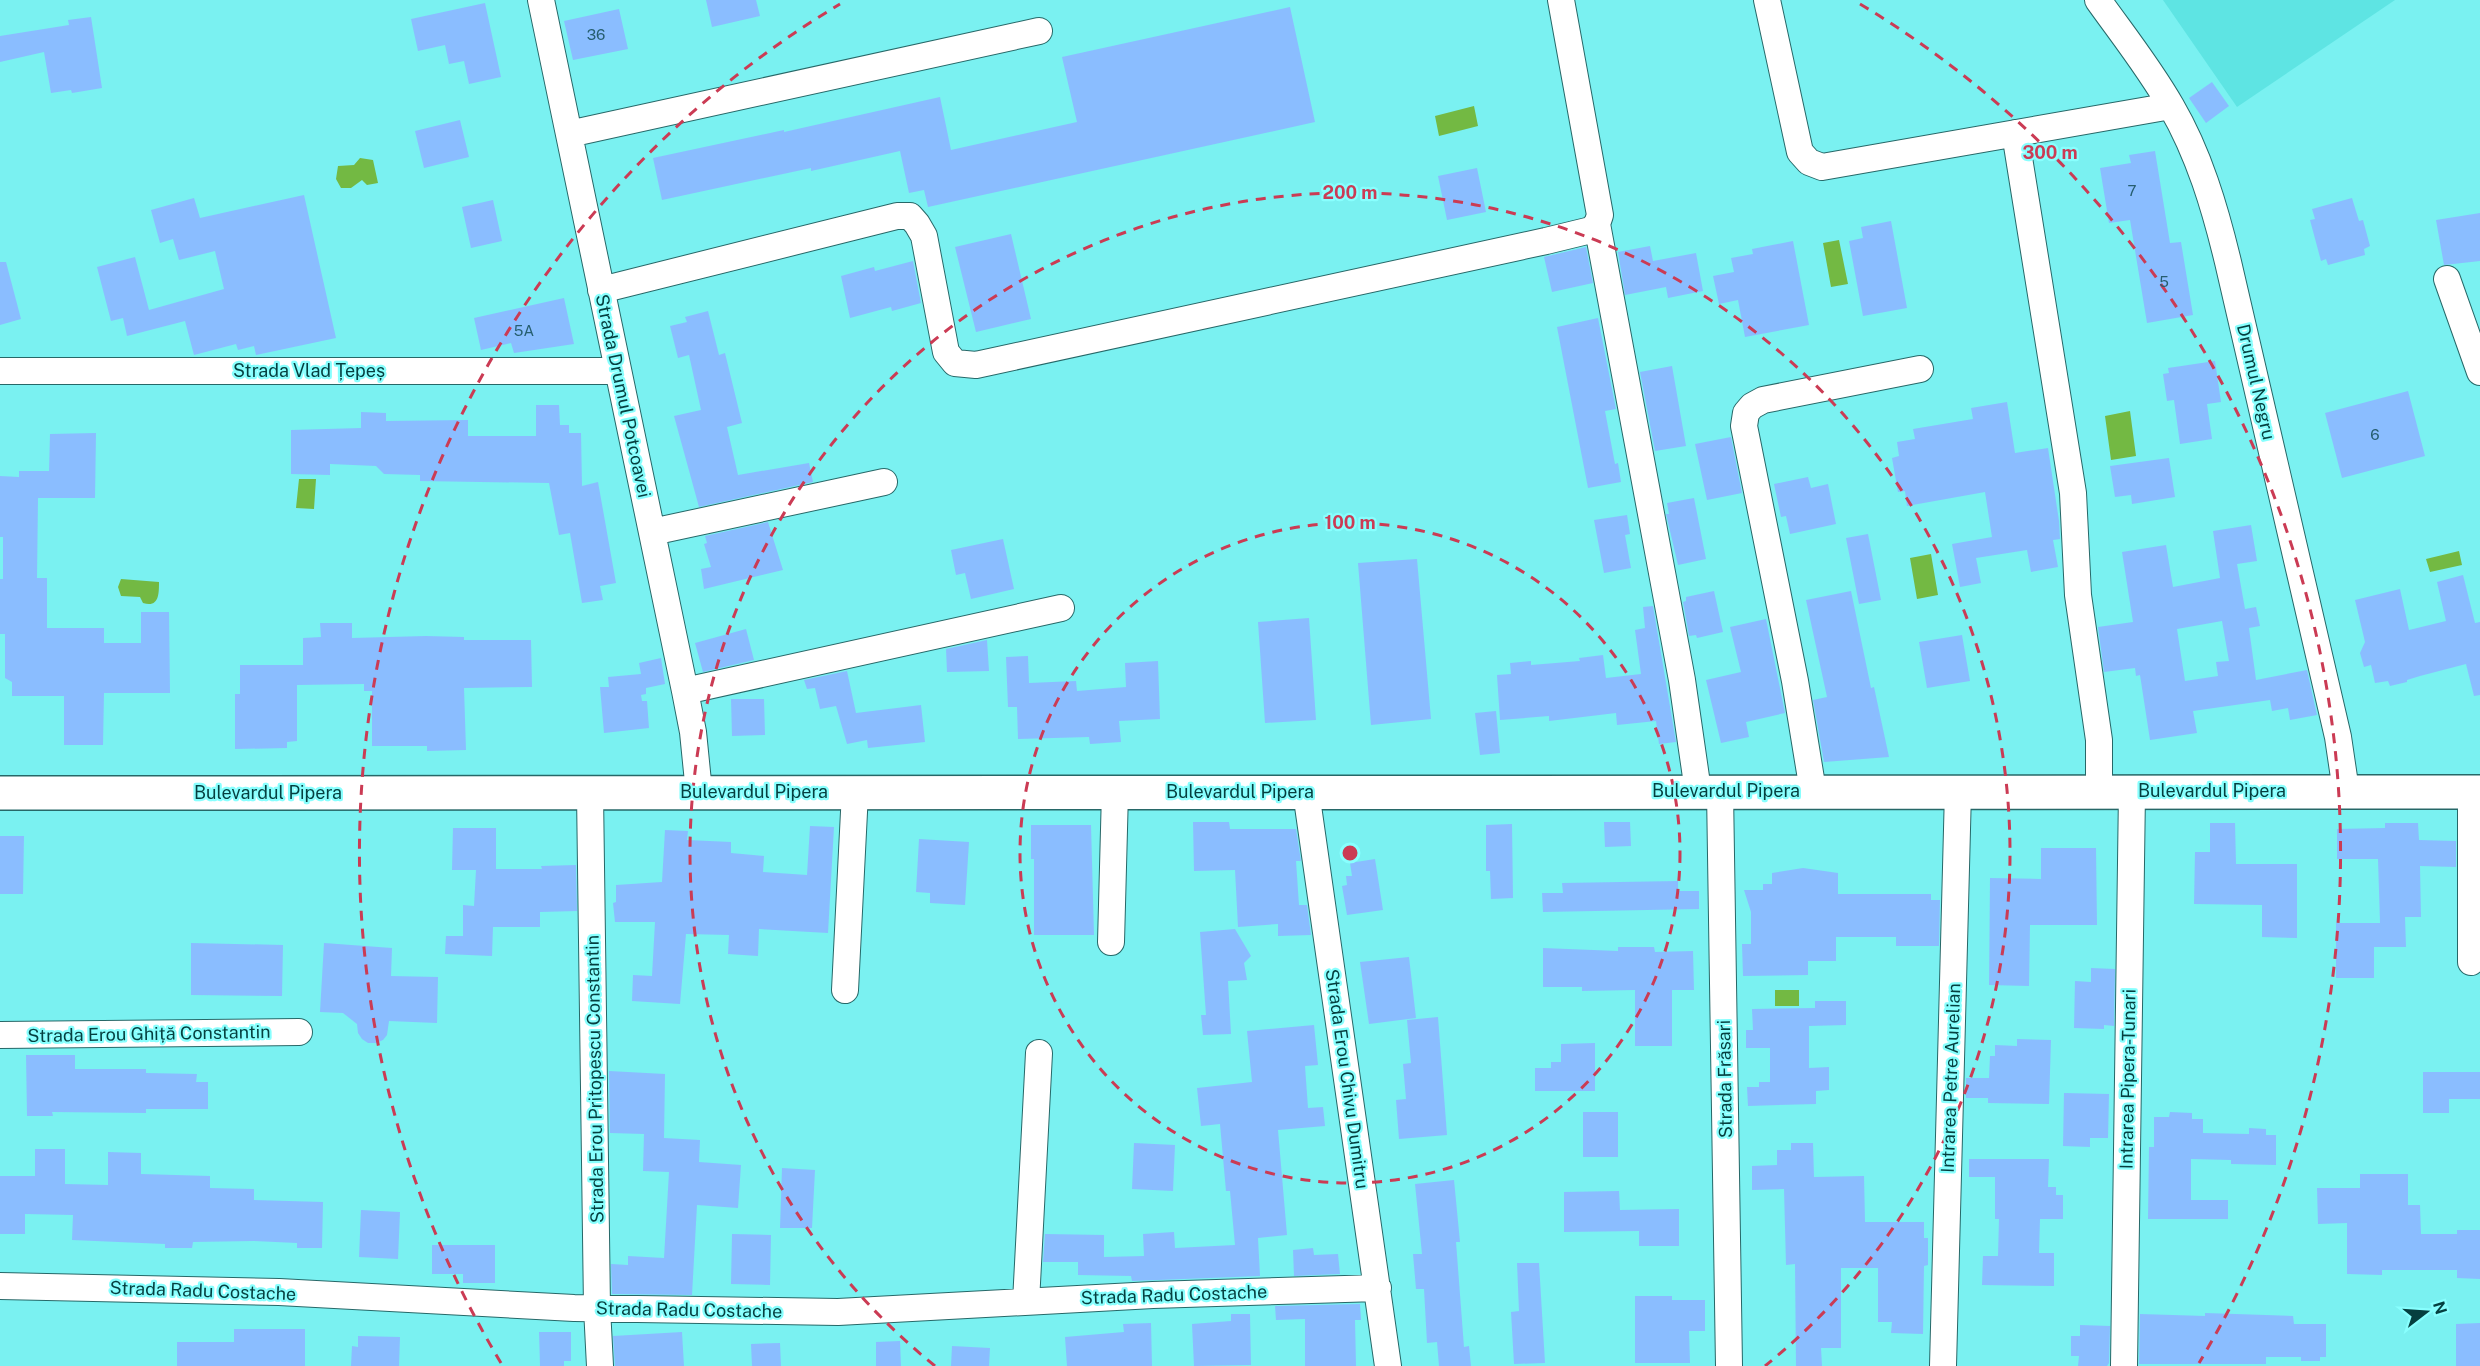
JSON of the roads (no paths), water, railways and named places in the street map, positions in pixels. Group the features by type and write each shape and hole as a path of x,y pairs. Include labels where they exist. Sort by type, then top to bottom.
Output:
{"main road":[{"name":"Bulevardul Pipera","path":"0,793 2475,792"}],"street":[{"name":"Strada Frăsari","path":"1561,0 1600,215 1598,224 1682,680 1709,791 1730,1366"},
{"path":"1767,0 1796,141 1800,152 1809,162 1822,167 2171,106"},
{"name":"Drumul Negru","path":"2097,0 2171,106 2189,142 2220,229 2338,737 2346,791"},
{"name":"Strada Drumul Potcoavei","path":"549,2 569,134 685,691 699,792"},
{"path":"569,134 1039,31"},
{"path":"2015,133 2073,493 2078,595 2099,740 2099,791"},
{"path":"601,290 897,216 910,216 924,236 946,352 955,363 976,365 1546,241 1591,230 1598,224"},
{"path":"2447,279 2480,372"},
{"path":"1814,791 1795,681 1751,465 1744,426 1746,413 1752,406 1763,400 1920,369"},
{"name":"Strada Vlad Țepeș","path":"0,371 617,371"},
{"path":"652,532 884,482"},
{"path":"685,691 1061,608"},
{"name":"Intrarea Petre Aurelian","path":"1943,1366 1958,791"},
{"name":"Intrarea Pipera-Tunari","path":"2124,1366 2132,791"},
{"path":"845,990 855,792"},
{"path":"1111,942 1115,792"},
{"name":"Strada Erou Chivu Dumitru","path":"1306,792 1388,1366"},
{"path":"2471,962 2475,792"},
{"name":"Strada Erou Pritopescu Constantin","path":"590,793 597,1308 600,1366"},
{"name":"Strada Erou Ghiță Constantin","path":"0,1035 299,1032"},
{"path":"1026,1302 1039,1053"},
{"name":"Strada Radu Costache","path":"0,1286 279,1292 597,1308 838,1312 1378,1288"}]}
